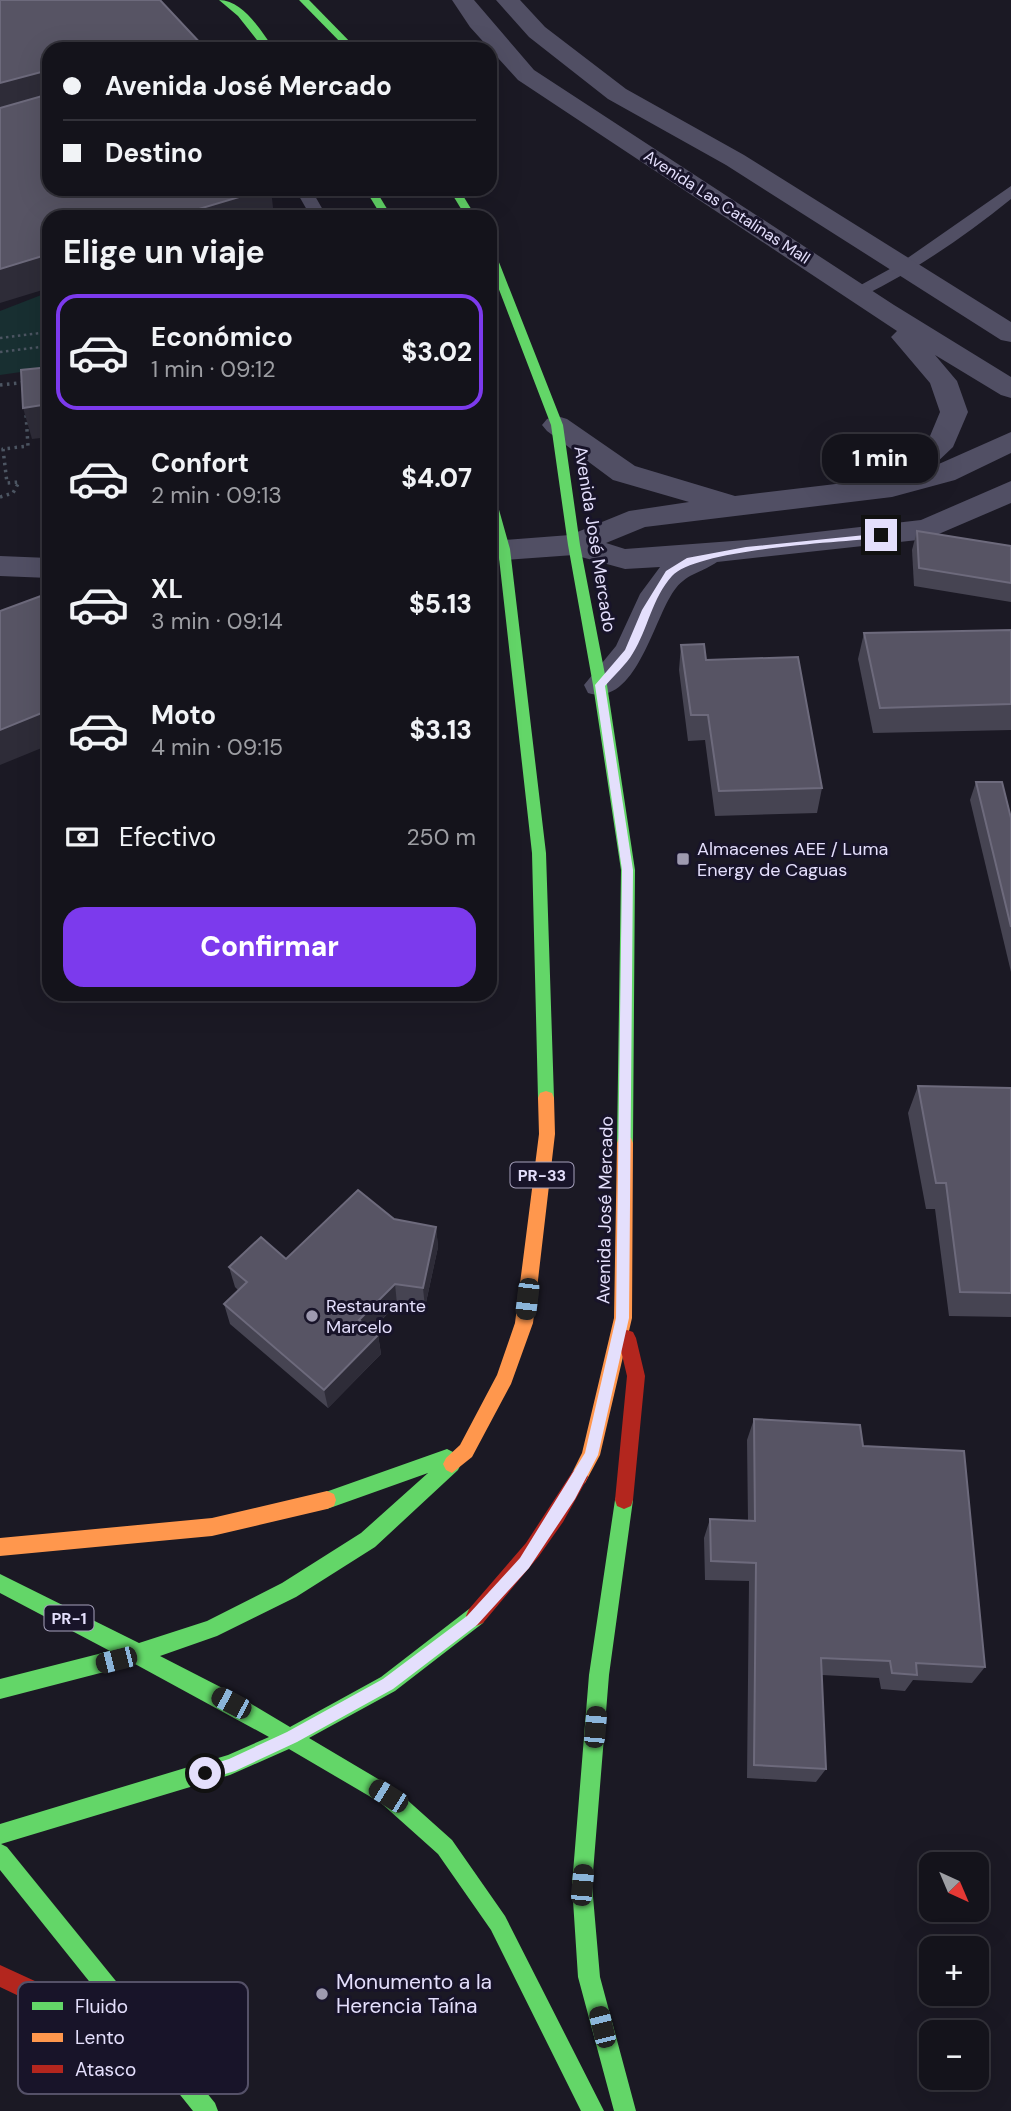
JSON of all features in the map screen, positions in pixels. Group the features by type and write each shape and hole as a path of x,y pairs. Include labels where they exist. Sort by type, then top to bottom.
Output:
{"main road":[{"path":"224,0 241,14 263,42"},
{"path":"304,0 345,42"},
{"name":"Avenida José Mercado","path":"0,1834 230,1765 292,1737 388,1684 472,1620 525,1563 559,1514 591,1455 623,1318 628,870 600,685 574,545 558,425 497,270"},
{"name":"PR-33","path":"0,1689 139,1653 210,1629 289,1590 368,1540 466,1451 505,1378 524,1323 547,1134 539,853 497,550"},
{"path":"623,1318 636,1376 629,1469 599,1675 582,1885 589,1977 625,2111"},
{"path":"0,1547 57,1538 129,1535 214,1526 355,1494 466,1451"},
{"name":"PR-1","path":"0,1583 139,1653 292,1737 388,1796 445,1847 498,1923 593,2111"},
{"path":"0,1854 104,1982"},
{"path":"0,1976 18,1985"},
{"path":"194,2094 207,2111"}],"street":[{"name":"Avenida Las Catalinas Mall","path":"463,0 496,42"},
{"path":"507,0 537,32 617,94 735,160 1011,334"},
{"name":"Avenida Las Catalinas Mall","path":"497,43 526,75 884,311 1011,389"},
{"path":"884,311 943,381 954,412 943,440 892,487"},
{"path":"558,425 624,473 738,507"},
{"path":"497,550 574,545 640,518 892,487 944,473 1011,442"},
{"path":"574,545 625,559 746,550 927,529 1011,491"},
{"path":"600,685 629,652 647,610 669,573 691,560 746,550"},
{"path":"0,566 42,568"}],"lane":[{"path":"857,292 905,268 969,225 1011,191"}],"path":[{"path":"0,338 42,333"},
{"path":"0,352 42,347"},
{"path":"0,385 37,380"},
{"path":"0,497 13,493 19,482 7,483 3,449 28,446 26,410"}],"green space":[{"path":"42,295 42,369 0,375 0,311"}],"building":[{"path":"0,0 160,0 199,42 42,42 42,72 0,83"},
{"path":"42,96 42,196 242,196 196,210 42,210 42,256 0,269 0,108"},
{"path":"42,368 42,405 23,408 21,370"},
{"path":"917,531 1011,546 1011,583 919,568"},
{"path":"42,596 42,713 0,730 0,611"},
{"path":"1011,630 1011,704 880,708 864,633"},
{"path":"704,644 706,660 798,657 822,788 719,791 708,715 691,715 681,645"},
{"path":"976,782 1002,782 1011,818 1011,927"},
{"path":"918,1086 1011,1088 1011,1293 960,1292 946,1183 936,1183"},
{"name":"Restaurante Marcelo","path":"358,1190 394,1219 436,1227 423,1288 395,1284 359,1320 378,1335 324,1390 224,1304 247,1282 229,1267 261,1237 286,1259"},
{"path":"754,1419 860,1425 863,1446 964,1451 985,1667 916,1663 917,1675 892,1673 890,1661 821,1658 826,1769 754,1765 756,1563 711,1561 710,1519 755,1521"}],"traffic: fast":[{"path":"224,0 241,14 263,42"},
{"path":"304,0 345,42"},
{"path":"374,196 383,210"},
{"path":"458,196 467,210"},
{"path":"497,270 557,425 574,545 600,685 628,870 625,1143"},
{"path":"497,524 504,549 539,853 546,1098"},
{"path":"327,1500 447,1458"},
{"path":"0,1689 139,1653 210,1629 289,1590 368,1540 452,1464"},
{"path":"624,1500 599,1675 582,1885 589,1977 625,2111"},
{"path":"0,1583 231,1703 388,1796 445,1847 498,1923 593,2111"},
{"path":"0,1834 230,1765 292,1737 388,1684 476,1616"},
{"path":"0,1854 103,1982"},
{"path":"193,2094 207,2111"}],"traffic: slow":[{"path":"452,1464 466,1451 505,1378 524,1323 547,1134 546,1098"},
{"path":"579,1477 591,1455 623,1318 625,1143"},
{"path":"0,1547 212,1527 327,1500"}],"traffic: jam":[{"path":"624,1500 636,1376 627,1338"},
{"path":"476,1616 532,1550 579,1477"},
{"path":"0,1976 18,1984"}],"place":[{"name":"Almacenes AEE / Luma Energy de Caguas","path":"683,859"},
{"name":"Restaurante Marcelo","path":"312,1316"},
{"name":"Monumento a la Herencia Taína","path":"322,1994"}],"route":[{"path":"205,1773 230,1765 292,1737 388,1684 472,1620 525,1563 570,1494 591,1455 623,1318 628,870 600,685 629,652 647,610 669,573 691,560 746,550 881,535"}]}
